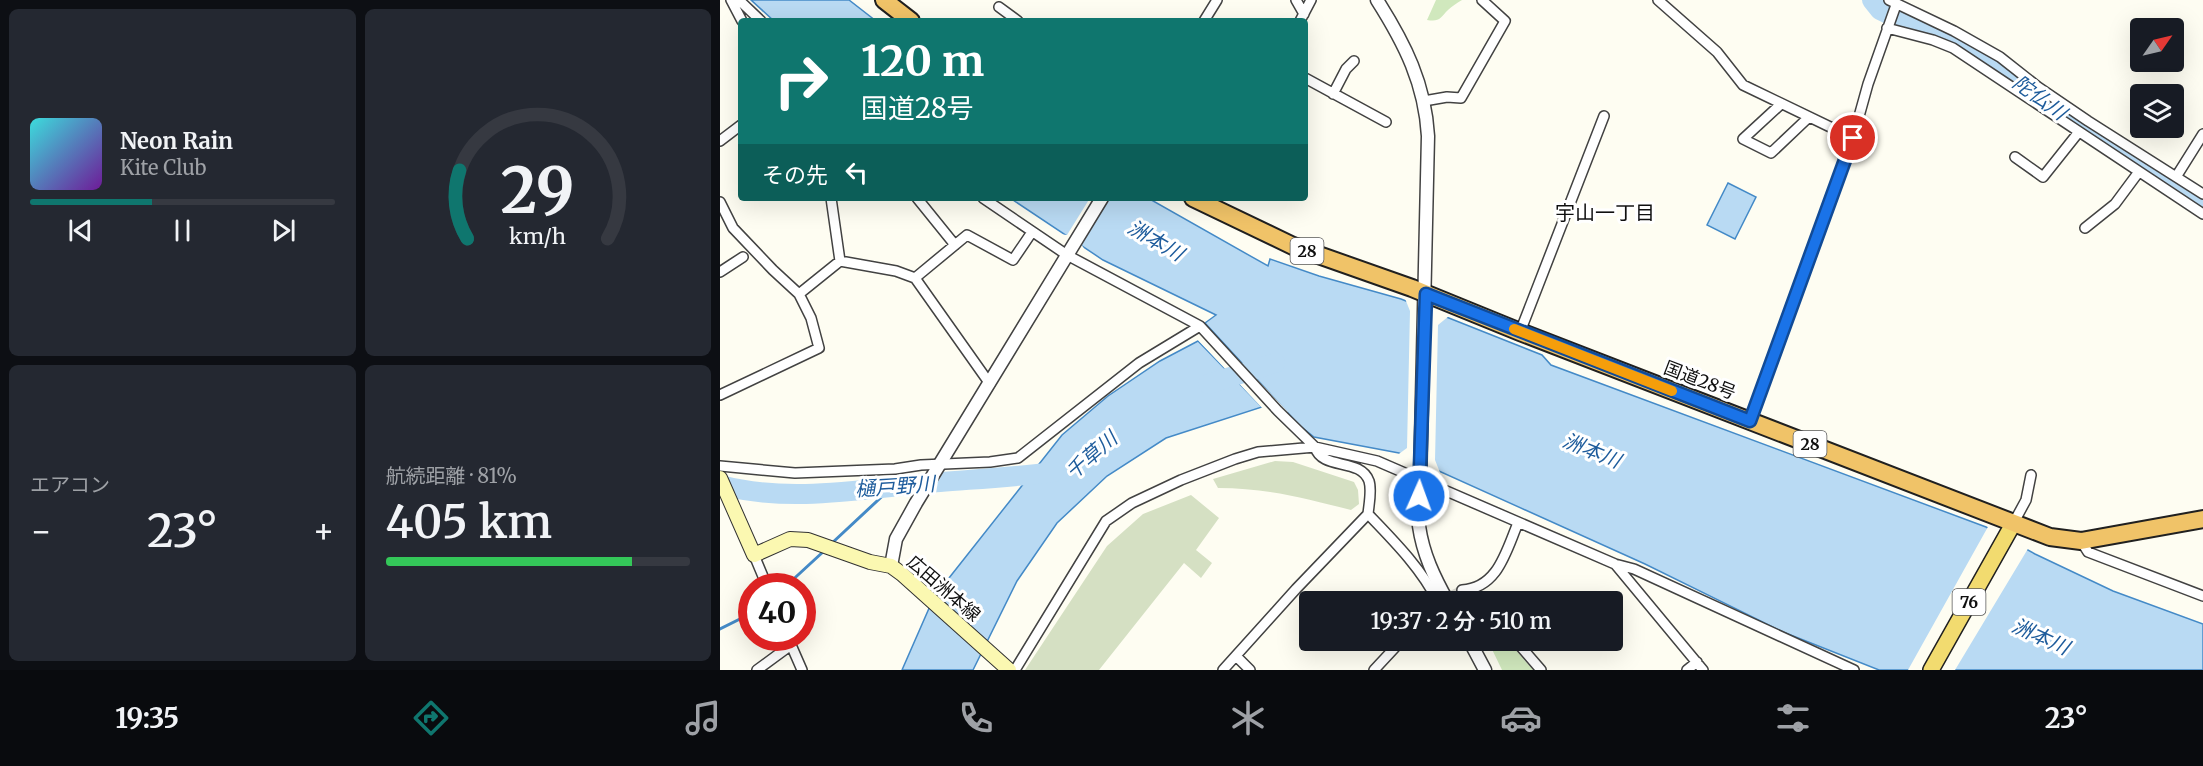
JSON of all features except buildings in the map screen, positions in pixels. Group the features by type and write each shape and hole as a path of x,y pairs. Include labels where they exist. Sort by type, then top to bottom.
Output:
{"highway":[{"path":"884,0 907,18"},
{"name":"国道28号","path":"1203,201 1293,246 1426,294 1942,494 2011,529 2081,541 2203,519"}],"main road":[{"path":"720,478 723,495 754,555"},
{"name":"76","path":"1931,670 2011,529"},
{"name":"広田洲本線","path":"754,555 790,539 808,540 870,562 891,566 1009,670"}],"street":[{"path":"731,0 740,18"},
{"path":"739,0 758,18"},
{"path":"1206,18 1217,0"},
{"path":"1296,0 1302,18"},
{"path":"1302,18 1311,0"},
{"path":"1377,0 1408,55 1424,101 1428,136 1419,514 1421,543 1430,569 1442,591"},
{"path":"1424,101 1447,97 1461,98 1505,21 1482,0"},
{"path":"1658,0 1717,52 1743,85 1853,138"},
{"path":"1750,421 1853,138 1893,2 1954,31 2000,57 2088,122 2203,194"},
{"path":"999,7 1014,18"},
{"path":"1887,28 1933,40 1953,48 2203,214"},
{"path":"1333,94 1346,69 1354,61"},
{"path":"1308,80 1386,122"},
{"path":"1781,104 1743,139 1771,153 1809,117"},
{"path":"1520,332 1604,116"},
{"path":"720,141 738,127"},
{"path":"2015,157 2043,177 2078,133"},
{"path":"2176,177 2201,140"},
{"path":"2085,228 2115,204 2138,173"},
{"path":"831,201 840,261"},
{"path":"919,201 955,245"},
{"path":"987,201 1032,232 1070,250 1200,326 1323,458 1358,468 1365,474 1370,485 1368,514 1223,670"},
{"path":"891,566 896,539 916,503 1100,201"},
{"path":"720,202 733,228 799,294 811,318 819,348 720,396"},
{"path":"915,278 967,235 1013,260 1032,232"},
{"path":"720,272 744,256"},
{"path":"799,294 840,261 896,271 915,278 990,384"},
{"path":"720,466 795,473 895,469 1018,458 1139,363 1200,326"},
{"path":"1015,670 1106,521 1115,513 1181,480 1236,459 1258,452 1315,447 1365,457 1420,474 1518,522 1615,564 1634,569 1854,670"},
{"path":"2011,529 2026,500 2031,475"},
{"path":"1368,514 1426,581 1432,591"},
{"path":"1468,591 1483,585 1495,574 1518,522"},
{"path":"2081,541 2088,552 2203,596"},
{"path":"754,555 762,573"},
{"path":"1615,564 1700,666 1687,670"},
{"path":"757,670 778,651"},
{"path":"793,651 802,670"},
{"path":"1374,670 1392,651"},
{"path":"1475,651 1485,670"},
{"path":"1525,651 1541,670"},
{"path":"1236,656 1250,670"}],"green space":[{"path":"1436,0 1462,0 1439,19 1427,20"},
{"path":"1275,461 1293,462 1354,482 1358,490 1359,504 1351,510 1269,492 1218,488 1213,479"},
{"path":"1191,495 1219,518 1196,550 1212,563 1201,578 1184,563 1099,670 1025,670 1107,546 1143,514"},
{"path":"1493,651 1517,651 1533,670 1502,670"}],"water":[{"path":"751,0 849,0 872,18 771,18"},
{"path":"1728,183 1756,197 1735,239 1707,225"},
{"name":"洲本川","path":"1014,201 1153,201 1268,266 1270,259 1319,276 1401,299 1542,355 1551,365 1986,527 2035,554 2113,591 2203,624 2203,670 1879,670 1783,632 1645,564 1399,453 1314,437 1299,425 1205,323 1216,315 1103,260"},
{"path":"1198,341 1262,407 1166,438 1107,476 1057,523 1017,581 973,670 902,670 934,597 1062,435 1108,396 1160,361"}],"pier":[{"path":"1088,201 1108,201 1081,244 1085,250 1083,251 1058,234 1067,235"},
{"path":"1404,296 1449,316 1438,325 1435,460 1441,475 1396,456 1407,448 1410,311"},
{"path":"1205,324 1288,412 1285,415 1203,326"},
{"path":"1196,338 1200,339 1264,405 1264,410"},
{"path":"1989,525 2029,547 1955,670 1908,670"}],"waterway":[{"name":"陀仏川","path":"1872,0 1880,10 1913,26 1941,34 1994,64 2072,120 2203,204"},
{"name":"千草川","path":"1208,384 1275,363"},
{"name":"樋戸野川","path":"720,485 747,491 774,493 830,493 1054,472"},
{"path":"831,544 891,488"},
{"path":"800,573 824,551"},
{"path":"720,629 738,620"}],"slow traffic":[{"path":"1514,329 1672,391"}],"district":[{"name":"宇山一丁目","path":"1605,212"}],"route":[{"path":"1419,496 1426,294 1750,421 1853,138"}]}
